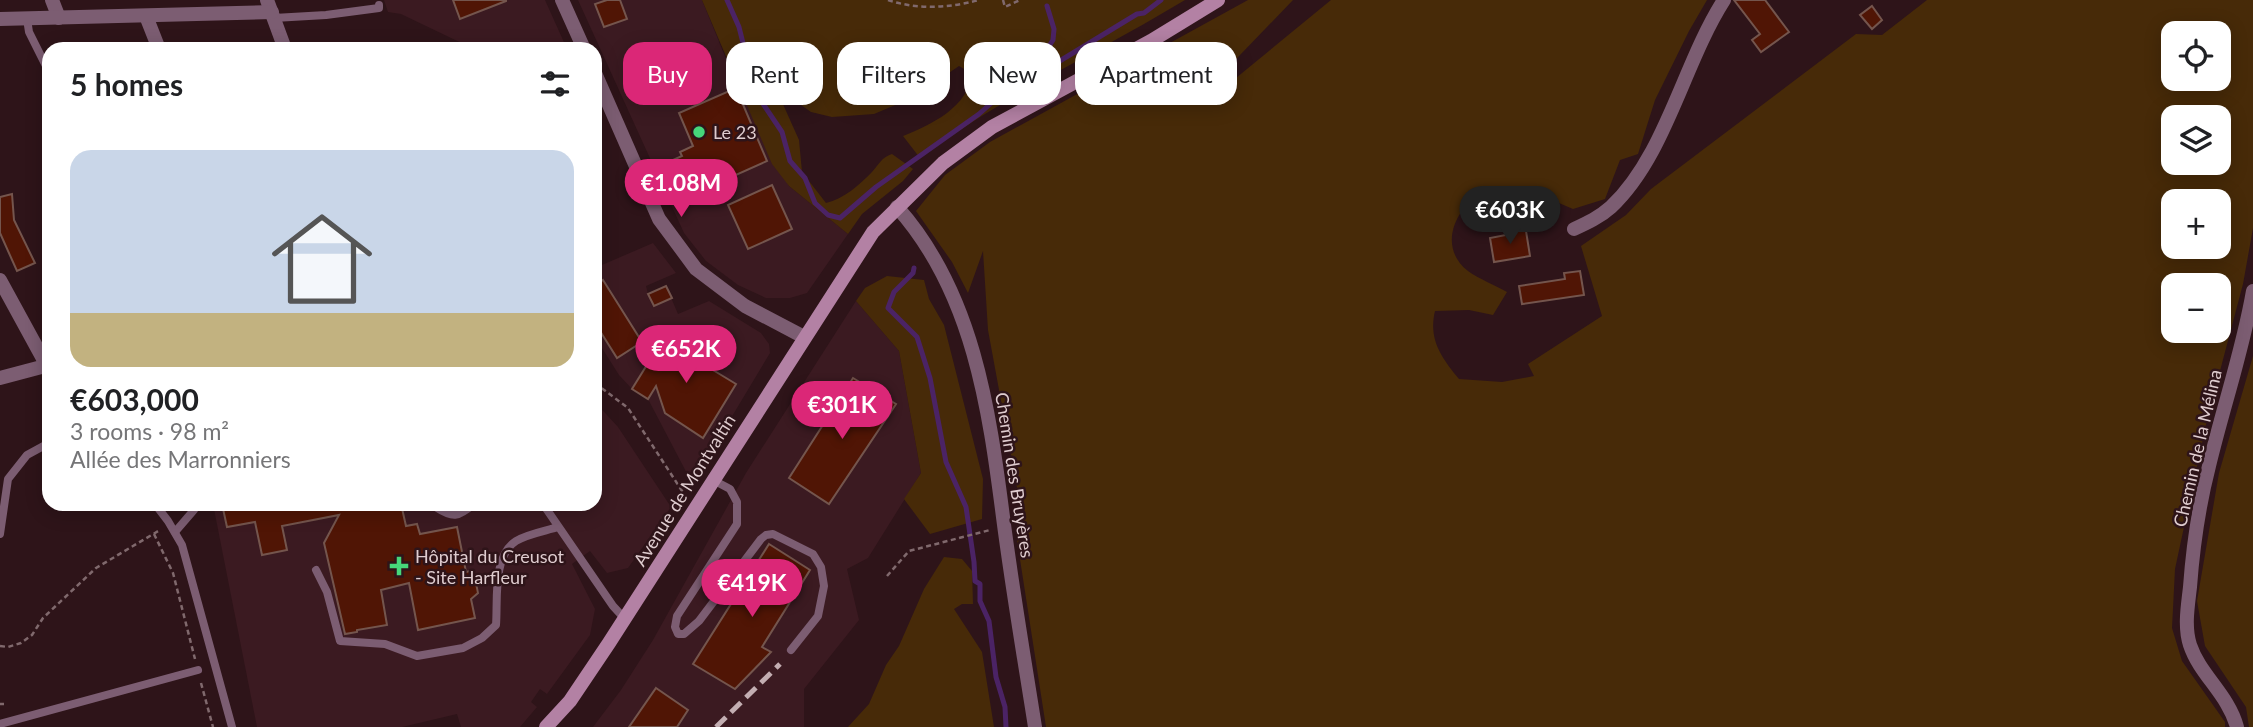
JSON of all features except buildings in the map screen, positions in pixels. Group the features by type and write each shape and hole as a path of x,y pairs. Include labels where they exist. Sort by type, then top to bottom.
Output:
{"street":[{"path":"52,0 59,18"},
{"path":"562,0 581,42"},
{"name":"Avenue de Montvaltin","path":"546,727 570,701 625,619 873,232 943,163 992,127 1151,41 1218,0"},
{"path":"1574,229 1608,209 1637,175 1661,132 1704,34 1724,0"},
{"path":"0,19 271,10 282,42"},
{"path":"146,16 156,42"},
{"path":"602,89 659,219 696,269 745,306 804,337"},
{"name":"Chemin des Bruyères","path":"897,207 916,228 948,281 960,307 970,343 998,468 1035,727"},
{"path":"0,280 42,354"},
{"name":"Chemin de la Mélina","path":"2237,727 2225,698 2190,645 2188,607 2196,536 2208,468 2243,340 2253,291"},
{"path":"0,378 42,367"}],"lane":[{"path":"271,10 326,15 379,8 380,5"},
{"path":"27,19 29,32 42,58"},
{"path":"0,534 8,479 27,455 42,447"},
{"path":"713,480 730,489 737,502 737,524 677,616 675,627 678,634 684,634 699,621 761,539 774,534 813,554 821,567 824,586 818,616 792,650"},
{"path":"160,511 182,545 232,727"},
{"path":"173,528 186,521 193,511"},
{"path":"442,511 449,515 465,511"},
{"path":"547,511 625,619"},
{"path":"316,570 327,592 340,641 385,644 417,656 463,648 482,638 496,625 503,553 517,541 558,527"},
{"path":"0,724 198,670"}],"path":[{"path":"888,0 901,5 933,7 979,0"},
{"path":"1003,0 1005,7 1020,0"},
{"path":"602,388 628,408 694,509"},
{"path":"0,646 8,647 21,643 32,635 43,618 96,568 154,534 173,528"},
{"path":"887,576 909,551 986,531"},
{"path":"154,534 173,573 213,727"}],"shaded area":[{"path":"384,0 545,0 564,42 459,42 401,14 388,12"},
{"path":"578,0 702,0 726,59 726,105 747,105 789,186 848,234 807,293 790,298 766,298 738,285 706,261 684,233 626,105 712,105 712,42 623,42 623,99 602,53 602,42 597,42"},
{"path":"702,0 1185,0 1111,42 1075,42 1075,62 1061,70 1061,42 964,42 964,69 959,66 950,72 950,42 837,42 837,105 895,105 874,114 832,117 811,112 801,105 823,105 823,42 726,42 726,56"},
{"path":"1248,0 1293,0 1237,58 1237,42 1172,42"},
{"path":"1331,0 1707,0 1655,100 1638,154 1620,160 1605,199 1573,209 1545,197 1511,201 1462,211 1457,218 1452,234 1456,258 1477,277 1507,292 1493,315 1469,310 1435,311 1435,340 1442,356 1459,379 1502,382 1534,376 1528,364 1602,316 1581,246 1626,215 1651,189 1856,34 1882,35 1927,0 2253,0 2253,228 2243,284 2231,329 2231,273 2161,273 2161,343 2227,343 2207,420 2175,569 2172,628 2182,661 2225,722 2225,727 1046,727 1017,540 1018,493 988,330 983,251 968,293 952,262 916,211 945,175 990,142 1075,95 1075,105 1237,105 1237,77"},
{"path":"964,95 964,105 1000,105 920,158 903,136 925,127 956,105"},
{"path":"747,105 783,105 799,140 802,172 826,203 851,191 883,159 892,154 913,169 903,181 862,214 848,234 789,186 772,164"},
{"path":"653,243 676,273 646,286 648,294 666,286 678,314 709,301 761,333 769,344 770,353 692,483 648,399 632,389 619,375 602,348 602,265"},
{"path":"887,276 924,280 929,299 944,325 983,479 982,519 930,534 904,499 921,473 899,351 856,301 865,288"},
{"path":"856,301 899,351 921,473 868,558 847,569 859,620 804,689 804,727 593,727 653,640 746,473"},
{"path":"2253,356 2253,727 2249,727 2246,707 2205,646 2197,601 2219,473"},
{"name":"Hôpital du Creusot - Site Harfleur","path":"602,410 618,427 671,507 628,568 607,573 590,551 572,564 595,609 590,635 547,694 540,689 531,702 537,707 520,727 461,727 457,714 402,727 257,727 214,511 602,511"},
{"path":"944,557 962,559 972,571 973,604 962,604 954,609 982,652 994,727 848,727 869,704 924,589"}],"waterway":[{"path":"727,0 739,27 746,55 747,80 782,132 790,161 805,178 815,203 828,215 840,218 876,187 979,114 1006,90 1040,73 1137,14 1144,13 1161,0"},
{"path":"1047,6 1054,29 1052,42"},
{"path":"914,268 913,273 894,292 888,308 917,337 930,378 946,462 966,507 975,581 980,584 980,601 989,621 996,677 1005,707 1006,727"}],"railway":[{"path":"716,727 780,664"}],"place":[{"name":"Le 23","path":"699,132"},
{"name":"Hôpital du Creusot - Site Harfleur","path":"399,566"}]}
